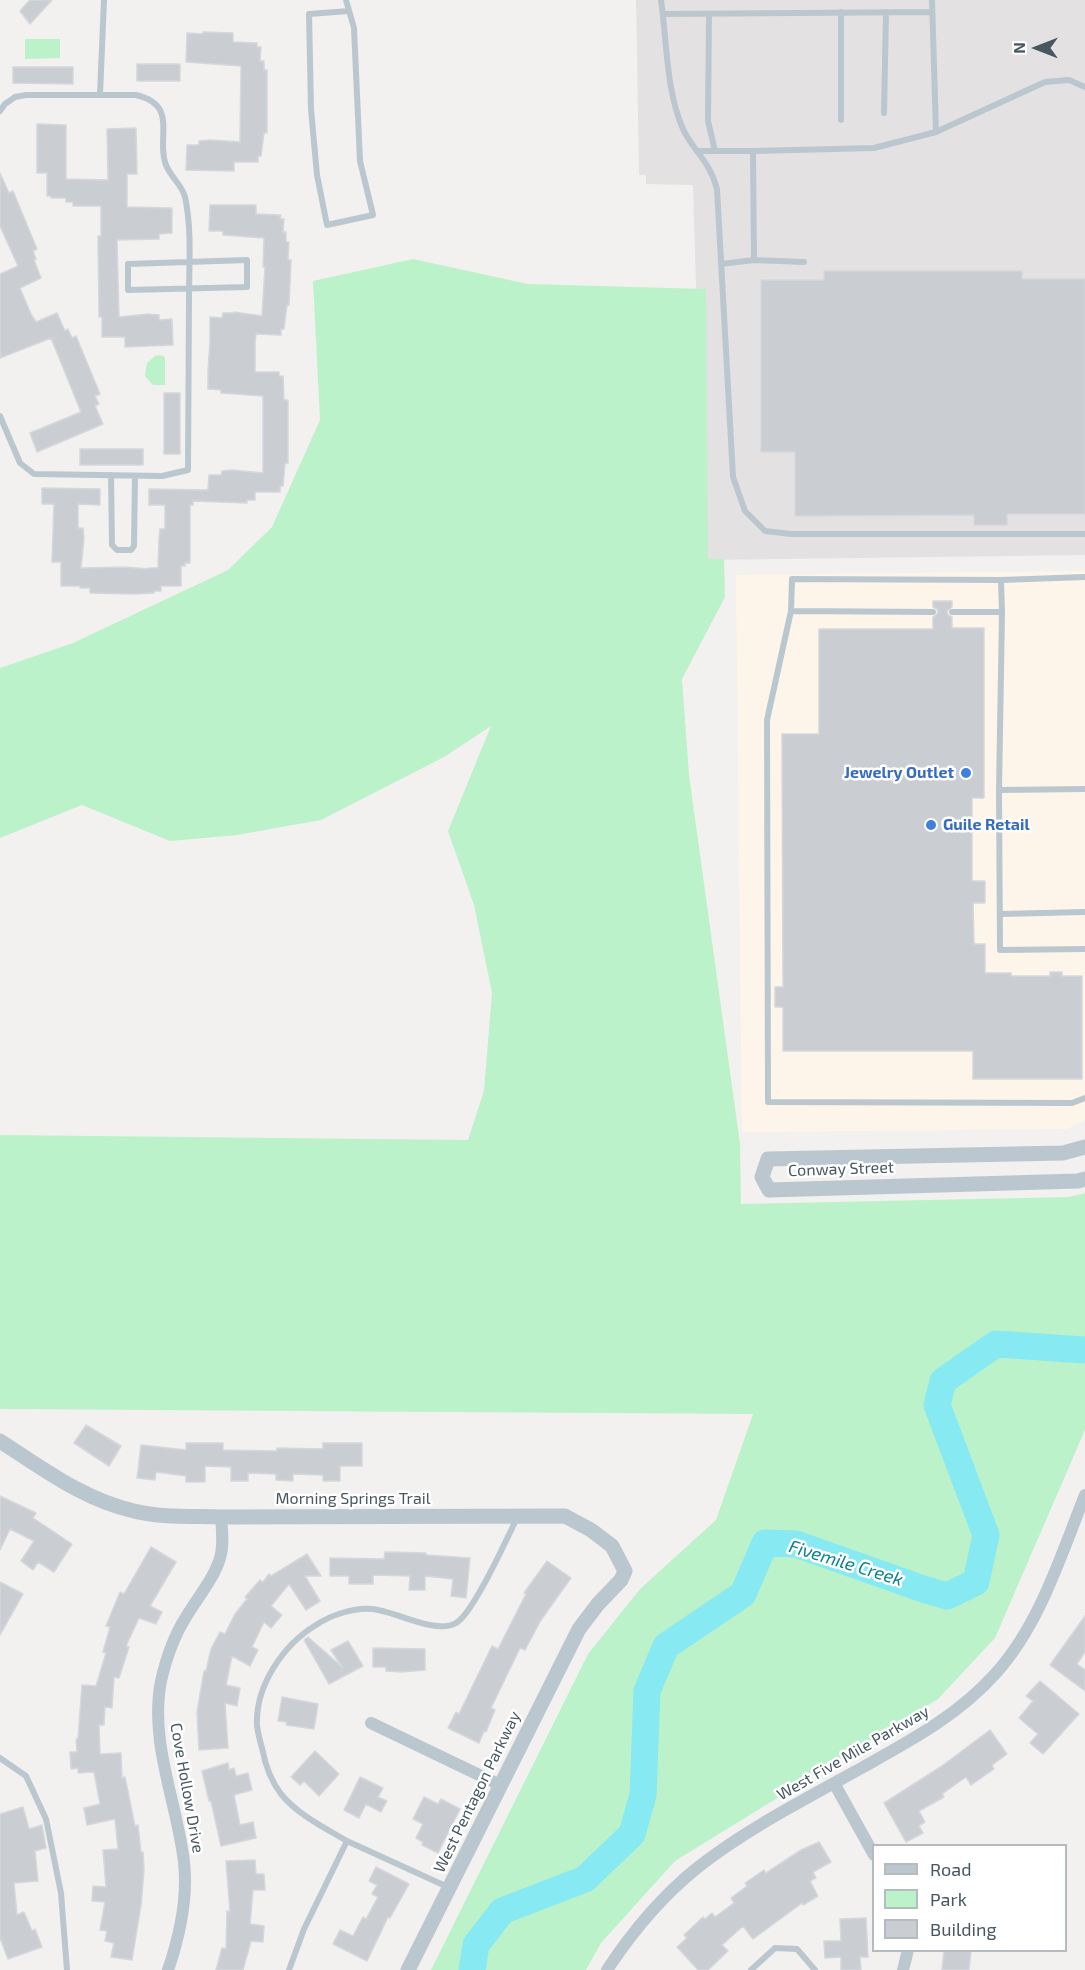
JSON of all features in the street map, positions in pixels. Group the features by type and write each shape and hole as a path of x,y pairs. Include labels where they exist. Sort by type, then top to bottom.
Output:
{"street":[{"name":"Conway Street","path":"1085,1147 1063,1153 768,1159 762,1177 769,1190 1085,1179"},
{"name":"Morning Springs Trail","path":"0,1441 86,1495 134,1511 165,1515 221,1517 565,1516 591,1530 612,1546 625,1571 621,1580 598,1604 579,1629"},
{"name":"West Five Mile Parkway","path":"607,1970 624,1944 651,1911 697,1868 758,1827 925,1732 964,1704 997,1672 1027,1629 1049,1583 1085,1495"},
{"name":"Cove Hollow Drive","path":"168,1970 184,1905 184,1864 161,1749 158,1717 161,1682 184,1619 215,1571 221,1556 221,1517"},
{"name":"West Pentagon Parkway","path":"408,1970 579,1629"},
{"path":"371,1723 500,1785"},
{"path":"834,1783 872,1853"},
{"path":"903,1970 908,1952"}],"lane":[{"path":"100,94 104,0"},
{"path":"346,0 354,28 360,161 373,216 327,225 316,175 311,109 309,15 349,11"},
{"path":"662,0 673,102 683,130 713,174 717,189 733,477 745,511 765,531 791,534 1085,534"},
{"path":"932,0 936,132"},
{"path":"841,12 841,120"},
{"path":"884,113 886,12"},
{"path":"663,14 931,12"},
{"path":"709,14 708,121 715,151"},
{"path":"699,151 874,148 936,132 1045,82 1069,80 1085,87"},
{"path":"0,111 10,100 26,94 100,94 145,97 155,105 160,113 164,125 164,161 185,195 189,263 188,470 162,476 34,474 20,463 0,416"},
{"path":"753,151 754,260"},
{"path":"247,260 247,287 128,290 128,264 189,263 247,260"},
{"path":"721,264 754,260 804,262"},
{"path":"111,476 112,545 117,550 131,550 134,546 135,476"},
{"path":"1085,578 792,579 791,611 767,720 768,1102 1072,1102 1085,1098"},
{"path":"1001,580 1000,950 1085,949"},
{"path":"791,611 933,612"},
{"path":"952,612 1002,612"},
{"path":"999,790 1085,789"},
{"path":"1000,914 1085,912"},
{"path":"450,1888 347,1841 305,1816 281,1794 265,1765 257,1725 261,1698 272,1668 296,1640 317,1624 343,1613 371,1609 437,1627 456,1623 471,1607 518,1517"},
{"path":"0,1758 26,1776 46,1819 60,1893 67,1970"},
{"path":"289,1970 304,1929 347,1841"},
{"path":"751,1970 776,1948 797,1949 815,1970"}],"shaded area":[{"path":"636,0 1085,0 1085,555 704,560 693,185 646,184 646,175 639,175"},
{"path":"1085,571 1085,1120 1067,1129 742,1132 736,575"}],"green space":[{"path":"25,39 60,39 60,58 25,59"},
{"path":"413,259 528,284 706,289 708,559 724,559 725,597 682,679 689,775 740,1144 741,1204 1069,1197 1085,1193 1085,1430 995,1638 938,1699 675,1861 601,1943 586,1970 431,1970 588,1654 640,1589 716,1520 753,1414 0,1409 0,1135 468,1140 484,1091 492,993 474,905 448,831 491,726 444,757 321,820 237,835 170,841 82,805 0,838 0,668 73,643 228,570 272,527 320,420 313,281"},
{"path":"160,355 165,357 165,385 153,385 145,376 147,363"}],"building":[{"path":"30,0 52,0 30,24 20,11"},
{"path":"203,32 233,33 233,42 257,43 257,47 261,47 260,61 264,61 264,70 267,70 267,133 264,133 261,156 258,156 258,162 234,162 234,171 186,170 187,145 199,145 199,141 210,140 240,142 241,66 186,62 187,33 203,34"},
{"path":"137,64 180,64 180,81 137,81"},
{"path":"13,67 73,67 73,84 13,83"},
{"path":"37,124 66,125 66,179 108,180 107,129 136,128 137,174 127,174 127,207 172,208 172,233 159,234 159,239 117,240 119,317 148,314 159,315 159,320 172,319 173,345 125,347 125,337 102,337 102,317 99,317 98,236 101,236 101,206 73,206 73,202 66,202 66,198 47,196 47,173 37,173"},
{"path":"0,173 9,193 13,191 37,249 33,251 36,259 34,260 41,278 20,288 31,314 36,322 57,313 65,331 68,329 72,338 76,336 100,394 95,396 99,404 95,406 103,424 37,452 30,433 81,412 51,338 0,358 0,274 18,266 0,226"},
{"path":"210,205 256,205 256,214 281,215 280,219 284,219 283,232 286,232 286,242 289,242 288,260 291,260 289,305 287,305 284,329 281,329 281,335 256,334 255,343 255,372 279,372 279,376 283,376 284,400 288,400 288,463 285,463 283,486 280,486 280,492 255,492 255,500 247,500 247,503 193,501 193,505 190,505 190,563 181,566 181,586 161,586 161,591 135,594 90,593 90,588 61,586 61,562 52,562 54,504 42,504 42,488 100,489 100,505 78,504 78,528 83,528 84,538 81,568 148,569 158,568 160,529 165,529 165,505 149,505 149,489 208,490 209,475 221,475 222,471 232,470 263,473 263,396 221,393 221,390 208,389 208,371 210,317 222,318 223,313 234,312 262,316 264,238 223,235 223,231 209,231"},
{"path":"824,271 1022,271 1022,279 1085,279 1085,514 1007,514 1007,525 974,525 974,515 795,516 795,452 761,452 761,280 824,280"},
{"path":"164,393 180,393 180,454 164,454"},
{"path":"80,449 143,449 143,465 80,465"},
{"path":"933,601 952,601 952,607 947,611 952,617 952,628 984,628 984,798 972,798 972,881 985,881 985,903 973,903 974,944 985,944 985,973 1050,976 1050,972 1062,972 1062,976 1082,976 1082,1079 973,1079 973,1051 783,1051 783,1007 775,1007 775,987 783,987 782,734 819,734 819,629 933,629 933,617 938,613 933,607"},
{"path":"86,1425 121,1446 109,1466 74,1443"},
{"path":"186,1443 223,1443 223,1450 277,1451 277,1448 323,1449 323,1443 362,1443 362,1466 340,1466 340,1481 323,1481 323,1475 293,1474 293,1481 276,1480 276,1474 248,1473 248,1481 231,1481 231,1467 205,1466 205,1482 186,1482 186,1476 156,1472 155,1480 137,1478 141,1445 186,1450"},
{"path":"0,1496 36,1513 33,1518 72,1544 54,1572 38,1562 33,1570 21,1561 34,1541 10,1529 0,1550"},
{"path":"151,1547 176,1562 150,1606 162,1612 156,1624 139,1618 126,1646 129,1647 119,1678 114,1677 112,1708 105,1707 104,1725 99,1725 100,1754 121,1753 122,1778 125,1777 135,1826 138,1825 141,1852 143,1852 141,1905 132,1960 111,1957 114,1943 105,1941 107,1931 100,1930 105,1902 92,1901 93,1886 106,1887 103,1850 118,1849 115,1819 87,1825 84,1808 100,1804 94,1772 78,1773 78,1768 71,1769 70,1752 77,1752 76,1739 78,1739 82,1685 96,1686 106,1653 103,1652 110,1627 106,1626 120,1592 124,1594"},
{"path":"385,1552 426,1553 426,1555 470,1558 466,1598 451,1596 453,1579 425,1576 425,1590 409,1590 410,1576 373,1575 373,1584 349,1584 349,1576 330,1576 330,1558 384,1559"},
{"path":"307,1554 321,1576 305,1576 320,1601 306,1610 289,1584 271,1606 282,1615 271,1628 264,1622 252,1647 258,1650 250,1666 232,1656 226,1685 240,1688 237,1706 225,1703 228,1748 199,1750 197,1712 204,1671 206,1671 211,1649 220,1632 225,1634 235,1614 247,1599 245,1597 260,1580 263,1582 269,1574 271,1576"},
{"path":"547,1561 571,1578 541,1620 525,1650 520,1648 491,1708 495,1710 479,1743 448,1728 456,1712 459,1714 492,1646 498,1649 526,1594 524,1593"},
{"path":"0,1582 23,1594 0,1635"},
{"path":"1085,1616 1085,1652 1077,1664 1085,1670 1085,1691 1050,1665"},
{"path":"308,1637 342,1667 331,1650 348,1641 363,1666 329,1684 304,1640"},
{"path":"373,1648 425,1649 425,1670 402,1672 386,1671 386,1667 373,1667"},
{"path":"1040,1681 1079,1714 1043,1754 1030,1743 1038,1734 1019,1718 1033,1701 1026,1696"},
{"path":"282,1697 318,1704 314,1729 286,1725 287,1722 278,1721"},
{"path":"990,1730 1007,1754 992,1765 994,1769 971,1785 966,1777 942,1794 944,1797 919,1811 925,1822 919,1826 923,1833 906,1842 884,1803 942,1766"},
{"path":"315,1751 339,1774 319,1796 304,1781 300,1785 291,1777"},
{"path":"228,1763 229,1770 234,1768 236,1776 248,1773 252,1790 234,1795 240,1825 253,1822 256,1838 221,1846 202,1771"},
{"path":"360,1777 383,1788 378,1797 387,1801 381,1812 366,1804 359,1818 344,1810"},
{"path":"424,1797 438,1804 441,1799 460,1809 438,1853 422,1845 423,1842 416,1838 423,1824 413,1819"},
{"path":"23,1807 29,1829 42,1825 46,1848 35,1851 38,1881 14,1883 17,1915 24,1912 32,1931 35,1929 42,1947 8,1959 0,1938 0,1814"},
{"path":"819,1842 831,1862 813,1872 816,1878 810,1881 818,1896 803,1905 802,1903 753,1939 743,1926 722,1945 728,1951 708,1970 698,1970 677,1947 687,1938 684,1935 703,1917 705,1919 712,1913 715,1917 734,1903 731,1898 747,1886 745,1883 764,1870 766,1873 801,1850"},
{"path":"255,1860 256,1874 264,1874 265,1890 253,1890 250,1924 264,1926 263,1942 251,1941 243,1970 216,1970 222,1948 226,1949 227,1911 230,1912 226,1861"},
{"path":"376,1867 409,1884 390,1918 388,1917 367,1961 333,1944 340,1930 353,1936 363,1917 366,1919 378,1897 372,1894 377,1885 369,1881"},
{"path":"866,1918 868,1957 860,1957 861,1970 841,1970 841,1957 825,1958 824,1941 841,1941 840,1919"},
{"path":"944,1952 971,1952 969,1970 942,1970"}],"waterway":[{"name":"Fivemile Creek","path":"472,1970 476,1945 502,1911 585,1879 632,1834 643,1795 647,1691 666,1646 743,1594 765,1543 796,1544 947,1596 976,1582 986,1535 937,1405 943,1381 996,1344 1085,1350"}],"place":[{"name":"Jewelry Outlet","path":"966,773"},
{"name":"Guile Retail","path":"931,825"}]}
